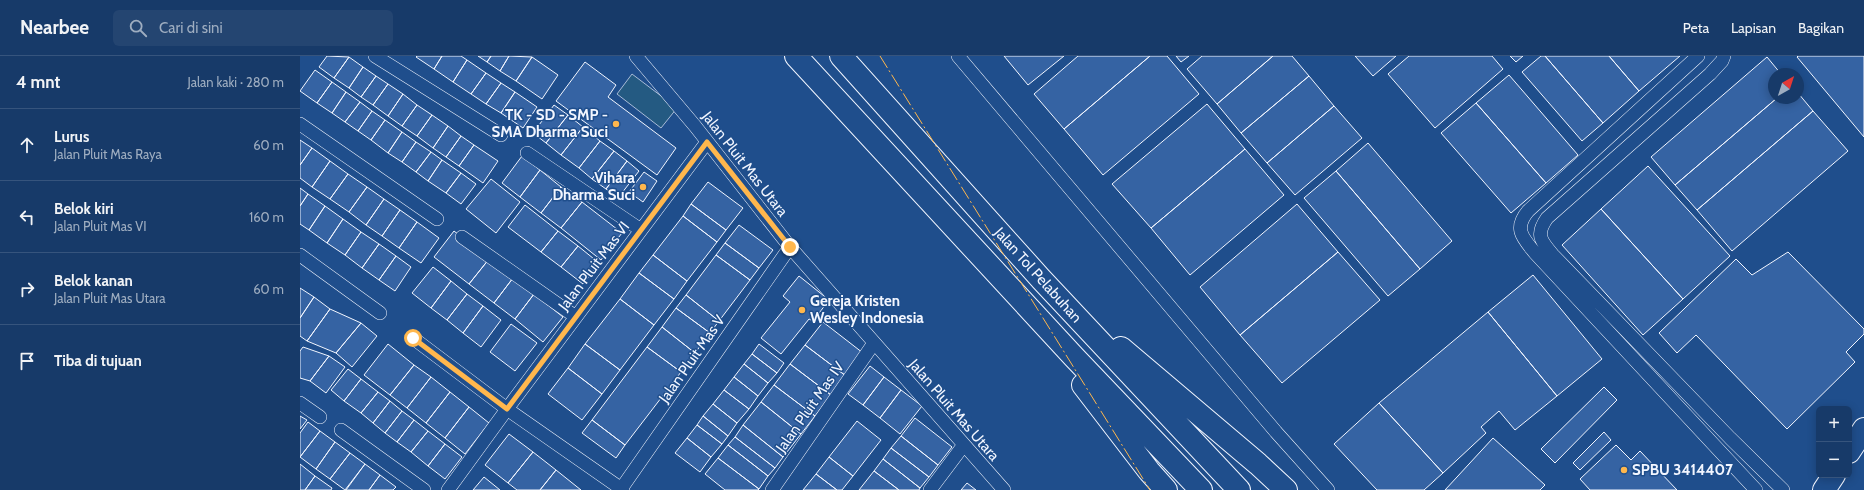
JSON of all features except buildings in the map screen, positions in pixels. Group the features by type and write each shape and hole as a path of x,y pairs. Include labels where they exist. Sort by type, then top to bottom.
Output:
{"highway":[{"name":"Jalan Tol Pelabuhan","path":"841,56 1041,279 1240,490"},
{"path":"845,56 862,79"},
{"name":"Jalan Tol Pelabuhan","path":"798,59 1079,363 1201,490"},
{"path":"998,275 1149,471 1166,490"},
{"path":"1041,279 1258,464 1286,490"},
{"path":"1852,447 1864,429"},
{"path":"1824,490 1832,478"}],"street":[{"path":"375,56 501,135"},
{"name":"Jalan Pluit Mas Utara","path":"636,56 707,142 790,247 963,446 1004,490"},
{"path":"958,56 1276,432 1328,490"},
{"path":"1698,56 1528,211 1523,217 1520,227 1522,235 1535,254 1756,490"},
{"path":"1724,56 1722,61 1710,74 1547,218 1542,224 1540,233 1542,240 1553,255 1730,438 1783,490"},
{"path":"300,124 437,219"},
{"name":"Jalan Pluit Mas VI","path":"448,490 707,142"},
{"path":"528,153 641,230"},
{"path":"462,237 576,317"},
{"name":"Jalan Pluit Mas V","path":"622,489 790,247"},
{"path":"300,255 380,313"},
{"path":"413,338 507,409 622,489"},
{"name":"Jalan Pluit Mas IV","path":"772,490 874,343"},
{"path":"300,403 320,417"},
{"path":"341,430 424,490"},
{"path":"930,490 963,446"}],"shaded area":[{"path":"632,74 677,108 661,128 617,94"}],"power":[{"path":"880,56 1150,490"}],"place":[{"name":"TK - SD - SMP - SMA Dharma Suci","path":"616,124"},
{"name":"Vihara Dharma Suci","path":"643,187"},
{"name":"Gereja Kristen Wesley Indonesia","path":"802,310"},
{"name":"SPBU 3414407","path":"1624,470"}],"route":[{"path":"413,338 507,409 707,142 790,247"}]}
